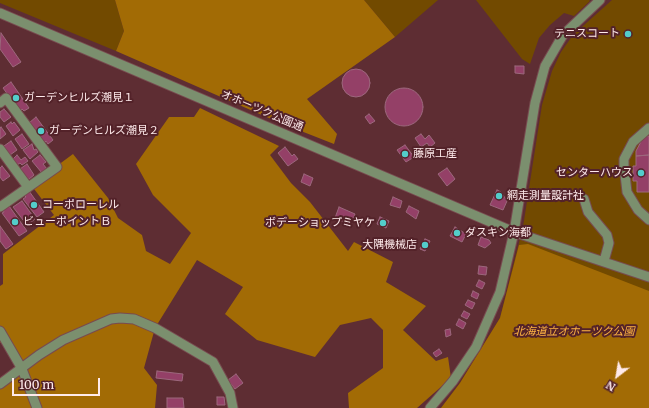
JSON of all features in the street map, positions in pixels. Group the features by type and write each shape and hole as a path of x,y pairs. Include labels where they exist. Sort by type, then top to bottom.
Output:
{"street":[{"path":"430,408 465,365 484,331 500,292 514,232 535,103 545,66 563,35 600,0"},
{"name":"オホーツク公園通","path":"0,13 514,232 649,276"},
{"path":"0,102 6,98 57,167 0,207"},
{"path":"649,128 638,136 628,150 624,159 624,174 627,192 631,201 649,220"},
{"path":"0,149 28,187"},
{"path":"584,199 588,212 607,235 609,243 604,261"},
{"path":"0,384 39,355 63,340 111,320 120,318 134,319 155,328 213,362 230,393 233,408"},
{"path":"0,331 22,369 37,408"}],"green space":[{"path":"0,0 115,0 124,31 116,51 0,3"},
{"path":"115,0 364,0 395,37 307,99 337,134 334,144 278,122 116,51 124,31"},
{"path":"364,0 438,0 395,37"},
{"path":"476,0 590,1 574,16 564,13 550,25 539,38 530,64 522,59"},
{"name":"北海道立オホーツク公園","path":"612,0 649,0 649,408 441,408 460,383 500,318 523,227 542,105 552,71 561,52 573,35"},
{"path":"200,108 279,146 270,155 291,183 310,202 348,251 354,242 393,262 386,282 426,306 403,330 436,361 448,357 451,378 417,408 349,408 348,393 383,368 383,330 371,318 340,325 315,357 257,340 225,314 243,287 197,260 155,328 144,368 157,385 155,408 0,408 0,384 22,369 5,339 0,343 0,286 3,284 3,254 54,215 31,185 73,154 108,198 118,218 142,235 146,251 170,264 191,233 153,195 136,164 169,117 194,117"},
{"path":"528,244 649,291 649,408 441,408 460,383 500,318 519,245"}],"building":[{"path":"1,33 21,62 13,67 0,49"},
{"path":"515,66 524,66 524,74 515,73"},
{"path":"356,69 362,70 366,73 369,77 369,89 366,93 362,96 356,97 350,96 346,93 343,89 342,83 343,77 346,73 350,70"},
{"name":"ガーデンヒルズ潮見１","path":"11,82 29,108 24,111 22,109 20,111 3,88"},
{"path":"404,88 417,94 423,107 417,120 404,126 391,120 385,107 391,94"},
{"path":"4,109 11,117 4,122 0,117 0,112"},
{"path":"369,114 375,121 370,124 365,117"},
{"name":"ガーデンヒルズ潮見２","path":"36,117 53,140 48,144 46,141 44,143 29,123"},
{"path":"11,122 12,124 14,122 20,130 13,136 6,126"},
{"path":"1,127 6,134 0,139 0,128"},
{"path":"22,134 29,144 22,149 15,139"},
{"path":"421,134 425,139 429,135 435,143 430,147 427,143 421,147 415,138"},
{"path":"644,136 649,136 649,155 636,156 636,151"},
{"path":"11,141 17,150 10,155 4,146"},
{"path":"32,144 34,150 36,149 38,152 30,159 23,150"},
{"name":"藤原工産","path":"405,145 414,157 406,162 397,150"},
{"path":"285,147 292,156 294,154 298,159 288,166 278,153"},
{"path":"17,155 21,160 25,157 28,161 22,165 20,163 17,165 13,159"},
{"path":"40,155 46,162 43,164 47,169 42,173 32,161"},
{"name":"センターハウス","path":"649,155 649,192 637,192 637,181 633,181 633,166 636,166 636,156"},
{"path":"27,164 34,175 28,180 20,169"},
{"path":"2,166 10,176 3,181 0,177 0,168"},
{"path":"447,168 455,179 447,186 438,174"},
{"path":"304,174 313,178 310,186 301,182"},
{"name":"網走測量設計社","path":"497,190 501,192 507,201 503,210 490,205"},
{"name":"コーポローレル","path":"29,191 44,212 37,217 23,199 26,197 24,195"},
{"path":"393,197 402,201 400,208 390,205"},
{"path":"22,201 35,219 27,225 13,207"},
{"name":"ビューポイントＢ","path":"9,206 27,231 19,236 2,213 4,212 3,210"},
{"path":"409,206 419,211 416,219 406,212"},
{"path":"339,207 355,214 350,225 335,218"},
{"name":"ボデーショップミヤケ","path":"380,217 389,221 386,228 377,224"},
{"path":"0,226 13,244 6,249 0,241"},
{"name":"ダスキン海都","path":"455,227 466,234 462,242 450,236"},
{"path":"481,237 489,240 491,243 485,248 478,245"},
{"name":"大隅機械店","path":"425,239 430,241 425,251 420,249"},
{"path":"479,266 487,267 486,275 478,274"},
{"path":"479,280 485,283 482,289 476,286"},
{"path":"473,291 479,294 477,299 471,296"},
{"path":"468,300 475,303 472,309 465,305"},
{"path":"464,311 470,314 467,319 461,316"},
{"path":"459,319 466,323 463,329 456,325"},
{"path":"450,329 451,335 446,337 445,330"},
{"path":"439,349 442,353 436,357 433,353"},
{"path":"157,371 183,374 182,381 156,378"},
{"path":"236,374 243,383 235,389 228,380"},
{"path":"217,397 224,397 225,405 217,405"},
{"path":"167,398 183,398 184,408 167,408"}],"place":[{"name":"テニスコート","path":"628,34"},
{"name":"ガーデンヒルズ潮見１","path":"16,98"},
{"name":"ガーデンヒルズ潮見２","path":"41,131"},
{"name":"藤原工産","path":"405,154"},
{"name":"センターハウス","path":"641,173"},
{"name":"網走測量設計社","path":"499,196"},
{"name":"コーポローレル","path":"34,205"},
{"name":"ビューポイントＢ","path":"15,222"},
{"name":"ボデーショップミヤケ","path":"383,223"},
{"name":"ダスキン海都","path":"457,233"},
{"name":"大隅機械店","path":"425,245"}]}
